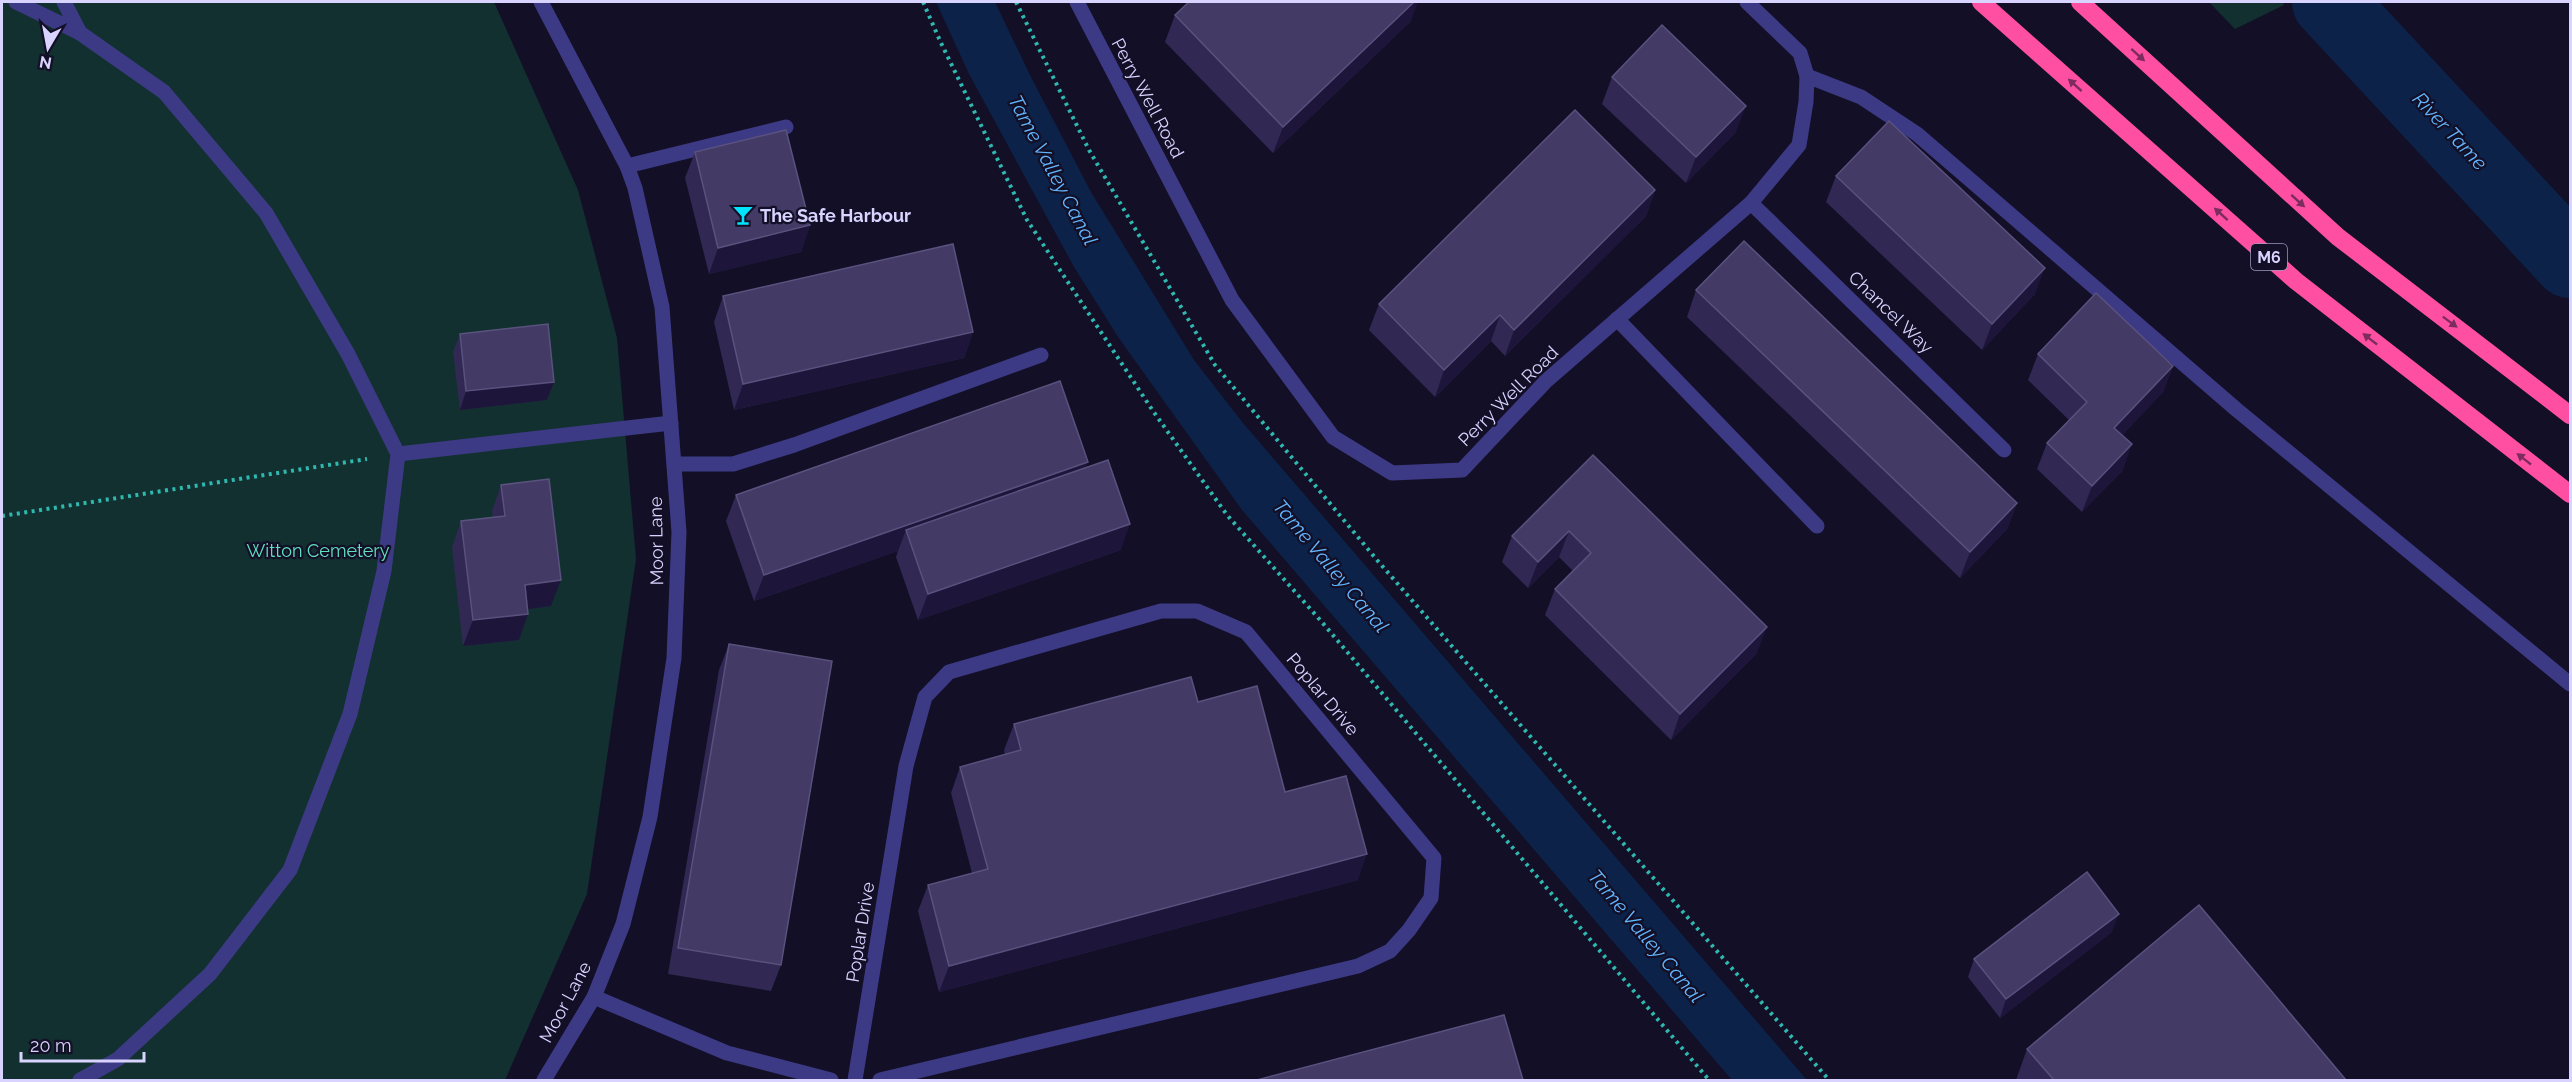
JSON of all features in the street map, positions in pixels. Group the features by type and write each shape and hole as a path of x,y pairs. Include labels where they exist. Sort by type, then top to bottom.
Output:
{"highway":[{"name":"M6","path":"1981,2 2296,281 2571,495"},
{"path":"2080,2 2338,237 2571,415"}],"street":[{"path":"16,2 80,33 164,92 266,213 348,354 398,454 384,571 350,714 290,870 210,975 118,1059 80,1080"},
{"path":"64,2 80,33"},
{"name":"Moor Lane","path":"541,2 627,166 635,188 662,307 679,532 674,658 650,817 623,924 594,997 544,1080"},
{"name":"Perry Well Road","path":"1077,2 1232,300 1333,437 1392,472 1462,470 1546,381 1751,203 1799,145 1806,102 1807,76 1800,53 1747,2"},
{"path":"1807,76 1862,97 1917,134 2237,410 2571,684"},
{"path":"627,166 786,127"},
{"name":"Chancel Way","path":"1751,203 2004,450"},
{"path":"1617,319 1817,526"},
{"path":"674,464 733,464 794,445 1041,355"},
{"path":"398,454 670,423"},
{"name":"Poplar Drive","path":"855,1080 906,766 925,697 949,672 1161,611 1197,611 1246,632 1434,858 1431,898 1410,930 1390,951 1358,966 880,1080"},
{"path":"2542,660 2571,695"},
{"path":"594,997 727,1053 831,1080"}],"path":[{"path":"923,2 941,44 1027,220 1153,411 1227,515 1321,621 1709,1080"},
{"path":"1016,2 1089,150 1215,366 1377,560 1829,1080"},
{"path":"2,516 398,454"}],"green space":[{"name":"Witton Cemetery","path":"2,2 494,2 578,190 617,338 636,559 587,894 505,1080 2,1080"},
{"path":"2209,2 2283,2 2284,5 2235,29"}],"water":[{"name":"Tame Valley Canal","path":"936,2 995,2 1091,192 1194,360 1243,423 1807,1080 1732,1080 1242,510 1118,337 1074,267 969,74"}],"building":[{"path":"1189,2 1414,2 1283,127 1175,15"},
{"path":"1662,25 1746,106 1696,157 1612,77"},
{"path":"1575,110 1655,190 1514,330 1500,315 1444,370 1379,304"},
{"path":"1889,121 2045,268 1992,324 1836,176"},
{"name":"The Safe Harbour","path":"786,130 810,225 718,248 695,152"},
{"path":"1744,241 2017,503 1970,552 1696,290"},
{"path":"953,244 973,332 743,384 723,296"},
{"path":"2096,293 2173,366 2114,428 2132,444 2092,486 2047,443 2087,402 2038,354"},
{"path":"548,324 554,382 466,391 460,334"},
{"path":"1060,381 1088,462 764,575 736,495"},
{"path":"1593,455 1767,627 1680,714 1555,589 1591,553 1569,531 1538,562 1512,536"},
{"path":"1108,460 1130,524 928,594 906,530"},
{"path":"549,479 561,580 525,585 528,614 473,620 461,521 505,516 501,485"},
{"path":"729,644 832,661 781,965 678,948"},
{"path":"1191,677 1198,702 1257,686 1285,792 1346,776 1367,854 949,966 928,885 988,869 960,767 1021,750 1014,724"},
{"path":"2087,872 2119,914 2006,999 1974,959"},
{"path":"2199,905 2346,1080 2054,1080 2027,1049"},
{"path":"1504,1015 1523,1080 1257,1080"}],"waterway":[{"name":"River Tame","path":"2329,2 2570,261"}],"place":[{"name":"The Safe Harbour","path":"743,215"}]}
